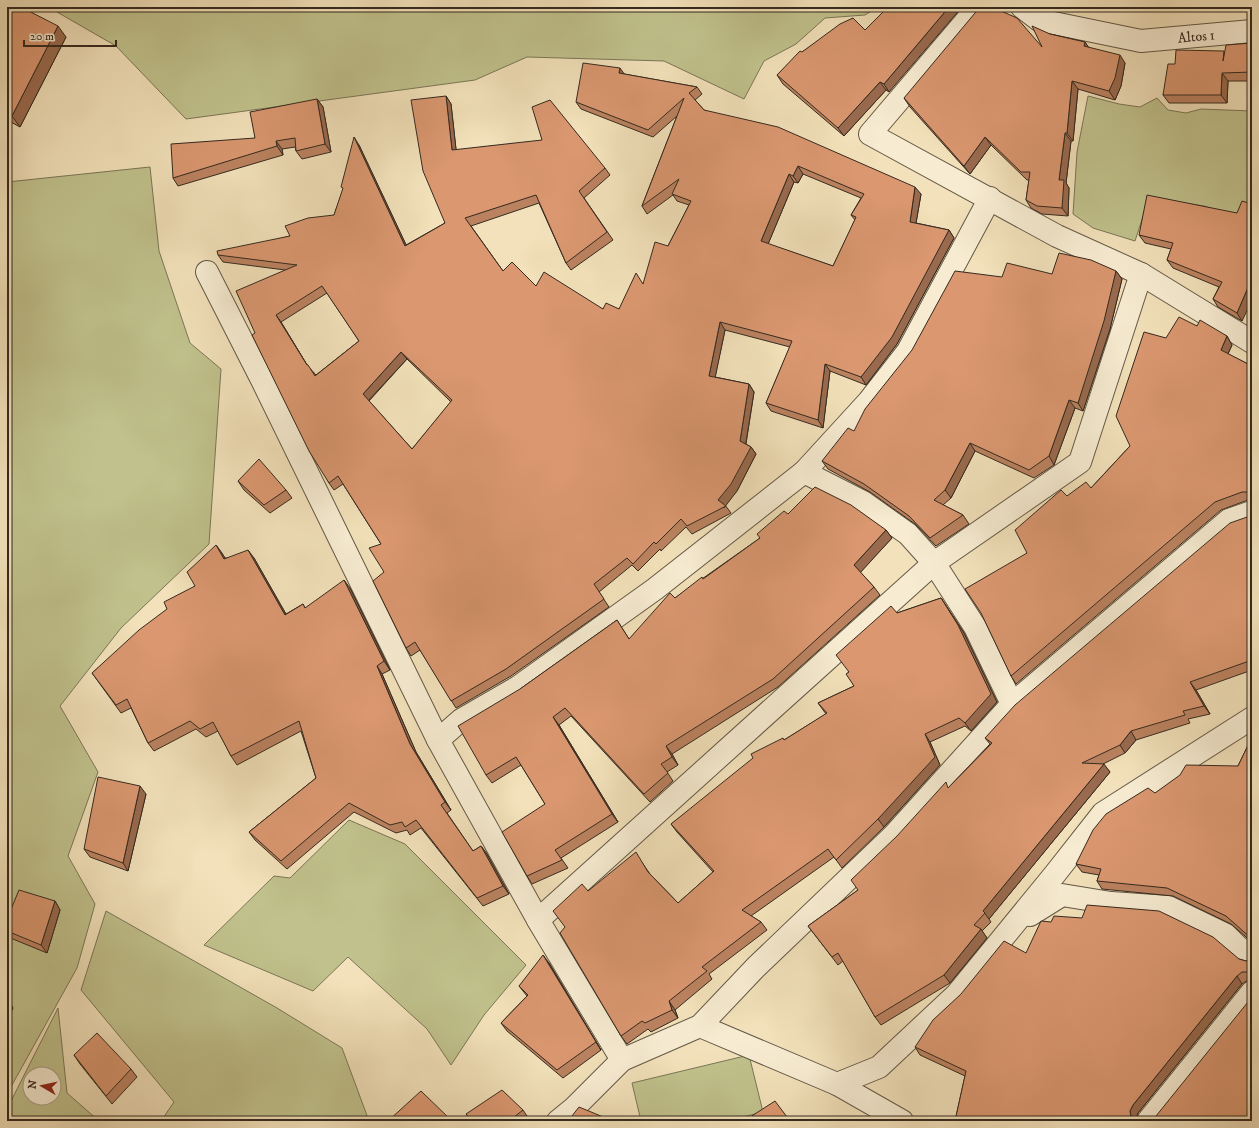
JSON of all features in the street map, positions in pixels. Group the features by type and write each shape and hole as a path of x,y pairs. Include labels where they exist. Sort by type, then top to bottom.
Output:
{"street":[{"path":"978,7 870,134 990,198 1057,236 1141,274 1252,342"},
{"name":"Altos 1","path":"1022,7 1039,20 1141,41 1252,32"},
{"path":"438,740 461,720 518,686 655,589 804,472 869,401 908,351 990,198"},
{"path":"207,272 263,382 438,740 538,920 622,1060"},
{"path":"538,920 934,563 1080,462 1141,274"},
{"path":"804,472 869,506 908,534 934,563 975,627 1012,704"},
{"path":"558,1121 574,1108 622,1060 700,1026 756,967 893,836 1012,704 1229,520 1252,512"},
{"path":"837,1084 879,1067 957,994 1103,813 1252,718"},
{"path":"1014,925 1062,895 1111,903 1168,907 1226,934 1238,947 1252,957"},
{"path":"1148,1121 1252,992"},
{"path":"700,1026 837,1084 902,1121"}],"green space":[{"path":"59,7 878,7 865,15 825,18 796,44 764,61 744,99 664,61 527,57 475,80 186,119 116,46 57,12"},
{"path":"1088,96 1119,104 1140,107 1157,98 1168,110 1186,113 1201,109 1252,111 1252,201 1235,216 1204,206 1149,198 1135,241 1093,228 1073,214 1077,152"},
{"path":"150,167 159,251 190,343 221,369 209,544 121,628 60,706 98,772 68,856 95,904 77,968 7,1094 7,182"},
{"path":"349,820 405,844 526,965 484,1015 451,1065 427,1029 348,957 313,991 204,945 274,876 290,878"},
{"path":"106,911 277,1008 342,1048 369,1121 161,1121 174,1102 81,990"},
{"path":"58,1008 67,1093 99,1121 7,1121 7,1109 22,1079 22,1106 62,1106 62,1066 29,1066"},
{"path":"749,1055 763,1112 726,1121 641,1121 632,1083"}],"building":[{"path":"7,7 21,7 58,26 12,116 7,113"},
{"path":"888,7 949,7 884,84 880,82 838,128 777,75 800,51 802,52 840,24 853,18 865,30"},
{"path":"980,7 992,7 1017,18 1042,47 1032,26 1050,34 1085,42 1084,46 1120,55 1115,78 1109,91 1072,81 1067,133 1065,133 1059,180 1064,180 1062,208 1037,206 1026,200 1030,172 1021,172 985,137 964,166 904,98"},
{"path":"1252,43 1252,72 1222,73 1221,95 1163,95 1168,64 1175,64 1176,50 1224,51 1223,61 1226,45"},
{"path":"583,63 620,68 619,73 697,87 689,93 704,110 778,127 915,187 910,222 949,230 892,337 861,377 825,364 818,420 766,403 792,341 720,322 709,376 749,384 740,441 751,447 731,484 718,500 726,506 687,526 681,519 656,544 654,542 633,564 627,558 594,584 604,599 506,669 451,701 415,642 406,648 373,581 384,572 369,548 381,544 338,476 329,483 309,451 252,335 255,333 236,291 297,265 218,255 217,251 290,236 285,226 308,218 334,215 343,188 341,187 354,137 405,246 445,223 423,171 411,100 446,96 452,150 542,140 532,107 550,100 605,168 579,191 607,232 566,263 536,195 465,218 503,271 512,262 536,286 544,272 603,309 606,303 619,309 636,273 643,284 655,242 668,246 691,201 672,194 679,179 642,206 684,98 648,130 576,102","holes":["798,166 864,194 851,215 856,217 833,266 761,241 789,174 793,176","322,286 359,341 315,376 276,315","401,352 452,400 412,449 363,394"]},
{"path":"317,99 325,144 296,151 295,138 276,141 277,146 173,178 171,144 255,138 250,112"},
{"path":"1147,195 1237,213 1242,201 1252,204 1252,278 1237,313 1213,299 1222,282 1167,260 1173,243 1139,235"},
{"path":"1059,253 1091,260 1116,271 1104,321 1078,403 1069,400 1049,456 1029,470 970,443 945,490 934,500 963,515 930,538 909,516 864,484 822,461 848,428 854,431 865,409 912,350 955,271 1002,277 1007,263 1052,274"},
{"path":"1179,317 1197,326 1200,320 1227,336 1221,350 1248,364 1252,357 1252,493 1242,492 1215,502 1011,676 981,613 965,589 1027,553 1015,530 1061,490 1067,496 1086,482 1091,488 1130,446 1116,416 1144,332 1166,338"},
{"path":"259,459 286,490 264,505 238,481"},
{"path":"815,487 851,505 886,530 854,565 874,587 773,679 666,746 672,757 661,764 668,773 644,794 565,708 553,717 612,814 555,850 562,860 527,876 502,832 545,804 516,757 486,775 458,726 520,689 617,620 629,639 670,593 675,598 702,577 703,579 760,538 757,534 784,511 788,514"},
{"path":"1252,515 1252,660 1190,682 1204,706 1183,711 1185,715 1131,731 1120,745 1082,763 1104,764 983,911 985,913 974,925 981,929 944,975 875,1017 838,953 832,957 808,926 858,890 851,880 897,836 946,782 948,788 992,743 985,738 1015,705 1230,523"},
{"path":"216,545 224,559 248,550 285,615 303,604 305,608 344,580 384,661 377,666 410,744 445,802 441,805 473,851 481,846 503,886 477,898 416,820 405,827 402,822 390,825 349,803 281,861 249,832 316,778 299,721 231,756 213,722 200,729 190,721 148,743 127,699 116,705 92,673 139,630 167,609 164,602 195,586 187,572"},
{"path":"941,598 958,625 991,694 965,723 959,718 925,734 935,757 878,819 836,860 828,849 742,910 761,922 702,967 707,971 669,1001 672,1010 645,1023 642,1021 621,1036 560,933 565,927 553,911 582,884 588,891 636,852 648,872 678,903 714,871 671,824 753,758 751,754 783,738 784,740 827,713 818,703 854,686 846,674 849,672 836,655 891,606 897,613"},
{"path":"1252,737 1252,939 1226,916 1167,888 1097,881 1101,869 1076,864 1093,830 1106,814 1148,788 1155,793 1180,775 1186,765 1238,766"},
{"path":"98,777 140,786 123,863 84,849"},
{"path":"19,890 55,901 41,945 7,931 7,919"},
{"path":"1087,905 1159,911 1213,937 1239,959 1246,961 1252,960 1252,973 1242,972 1237,976 1133,1105 1130,1111 1133,1121 955,1121 966,1071 915,1047 933,1020 961,994 1004,941 1026,953 1041,921 1051,922 1054,916 1082,918"},
{"path":"543,955 596,1042 557,1070 501,1023 528,995 519,986"},
{"path":"1252,997 1252,1121 1152,1121"},
{"path":"97,1033 131,1069 106,1096 74,1055"},
{"path":"502,1090 523,1110 509,1121 473,1121 466,1114"},
{"path":"421,1091 452,1121 388,1121"},
{"path":"775,1101 790,1121 744,1121"},
{"path":"579,1107 613,1121 568,1121"}]}
